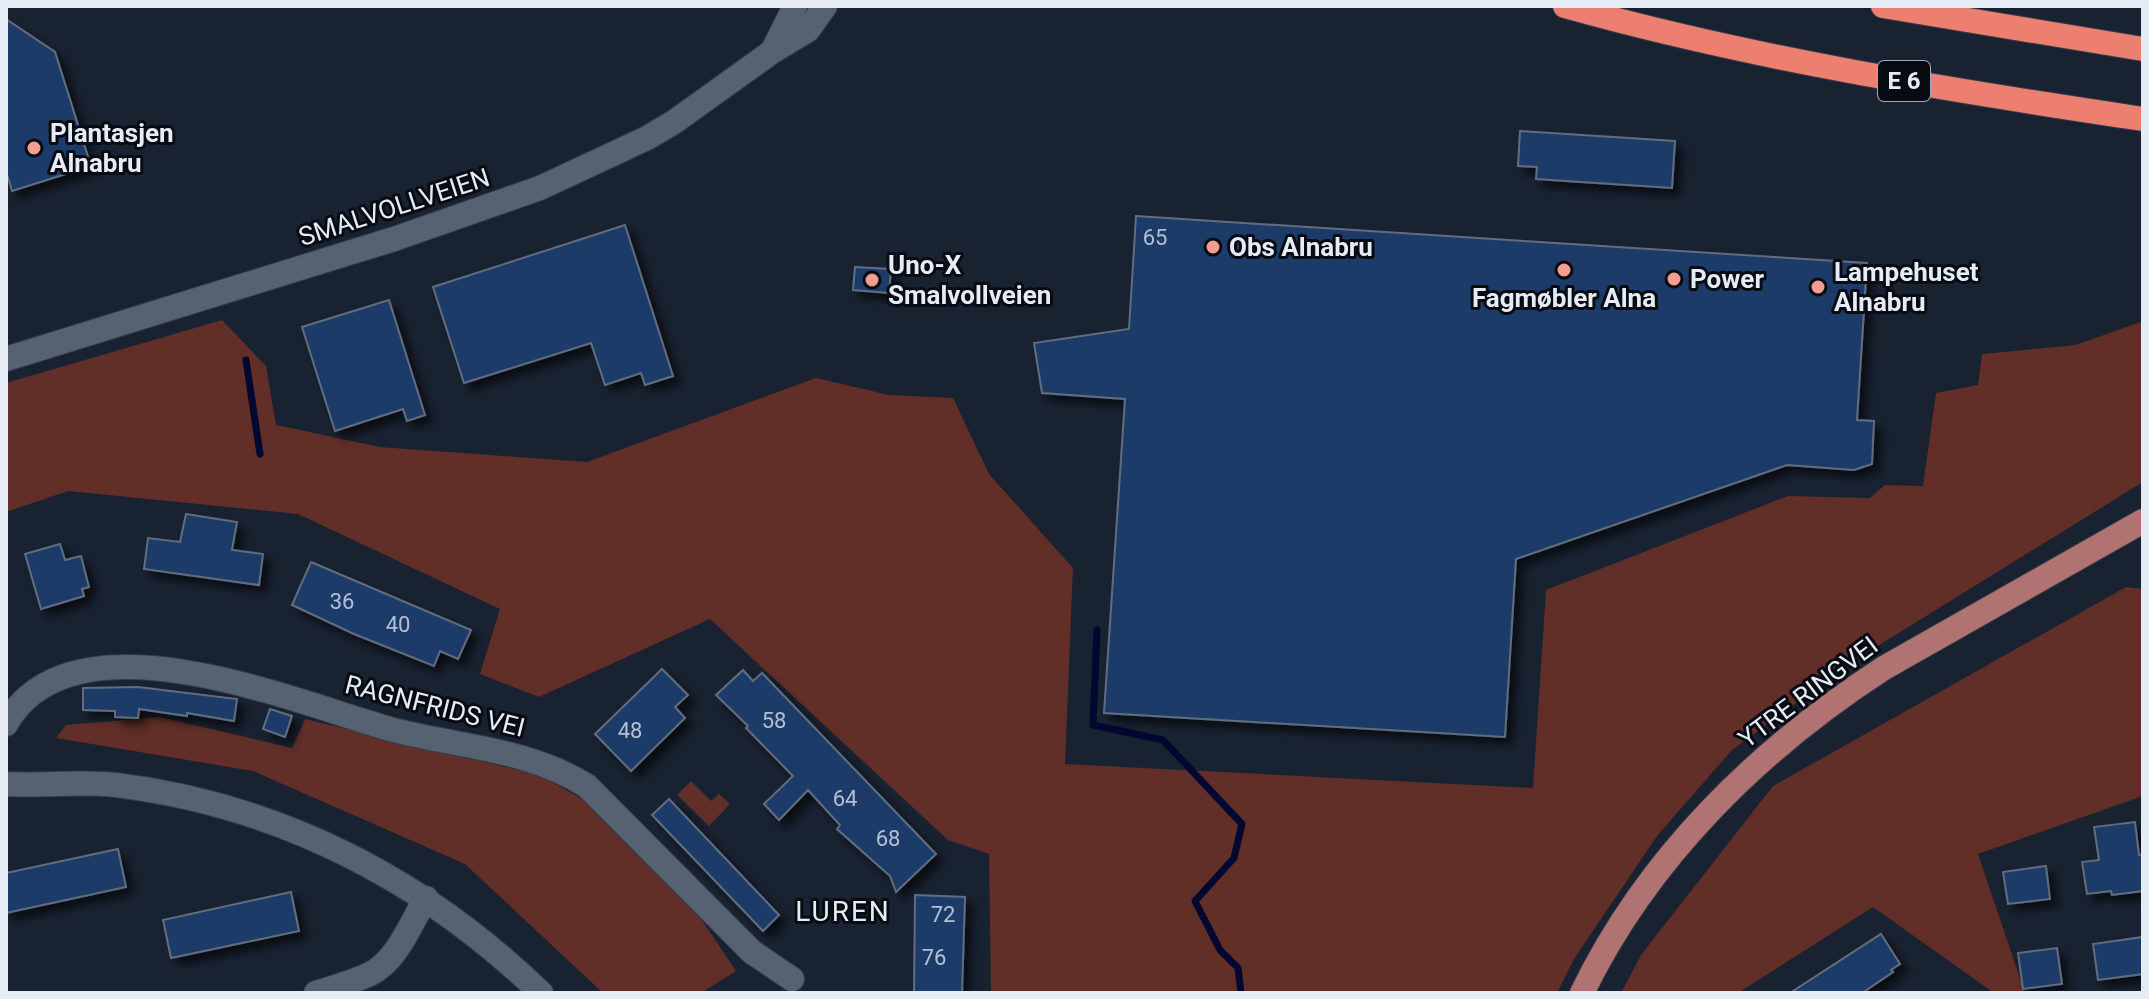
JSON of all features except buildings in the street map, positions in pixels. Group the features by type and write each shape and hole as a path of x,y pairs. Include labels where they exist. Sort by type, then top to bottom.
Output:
{"highway":[{"name":"E 6","path":"1565,6 1643,27 1795,60 1991,96 2143,119"},
{"path":"1883,6 2143,49"}],"main road":[{"name":"YTRE RINGVEI","path":"1582,993 1628,914 1674,852 1729,790 1786,739 1844,693 1884,668 2143,521"}],"street":[{"name":"SMALVOLLVEIEN","path":"773,51 795,6"},
{"name":"SMALVOLLVEIEN","path":"6,359 394,239 540,188 647,138 808,30 825,6"},
{"name":"RAGNFRIDS VEI","path":"6,724 19,704 52,680 96,669 144,669 241,682 390,728 535,760 565,772 598,795 752,952 792,979"},
{"path":"6,784 74,782 181,796 246,813 318,839 426,898 499,953 541,993"},
{"path":"316,993 369,975 380,968 400,944 426,898"}],"shaded area":[{"path":"222,320 266,366 276,425 380,447 587,462 816,378 889,395 953,398 989,474 1073,568 1065,764 1533,788 1546,590 1788,496 1870,498 1885,485 1923,486 1936,393 1978,385 1982,354 2076,345 2143,321 2143,482 1855,660 1732,750 1657,836 1574,959 1557,993 991,993 989,854 948,840 710,619 539,697 480,674 500,609 298,514 68,491 6,512 6,383"},
{"path":"2126,587 2143,589 2143,796 1978,854 2025,993 1994,993 1873,907 1738,993 1621,993 1641,955 1773,786"},
{"path":"160,717 292,748 305,719 539,775 586,801 689,901 736,971 701,993 603,993 465,864 253,771 56,738 66,725"},
{"path":"691,781 711,801 719,794 730,804 709,826 677,795"}],"waterway":[{"path":"246,360 260,454"},
{"path":"1097,630 1093,725 1163,740 1242,824 1234,858 1195,901 1220,950 1238,968 1241,993"}],"place":[{"name":"Plantasjen Alnabru","path":"34,148"},
{"name":"Obs Alnabru","path":"1213,247"},
{"name":"Fagmøbler Alna","path":"1564,270"},
{"name":"Power","path":"1674,279"},
{"name":"Uno-X Smalvollveien","path":"872,280"},
{"name":"Lampehuset Alnabru","path":"1818,287"}],"district":[{"name":"LUREN","path":"843,911"}]}
